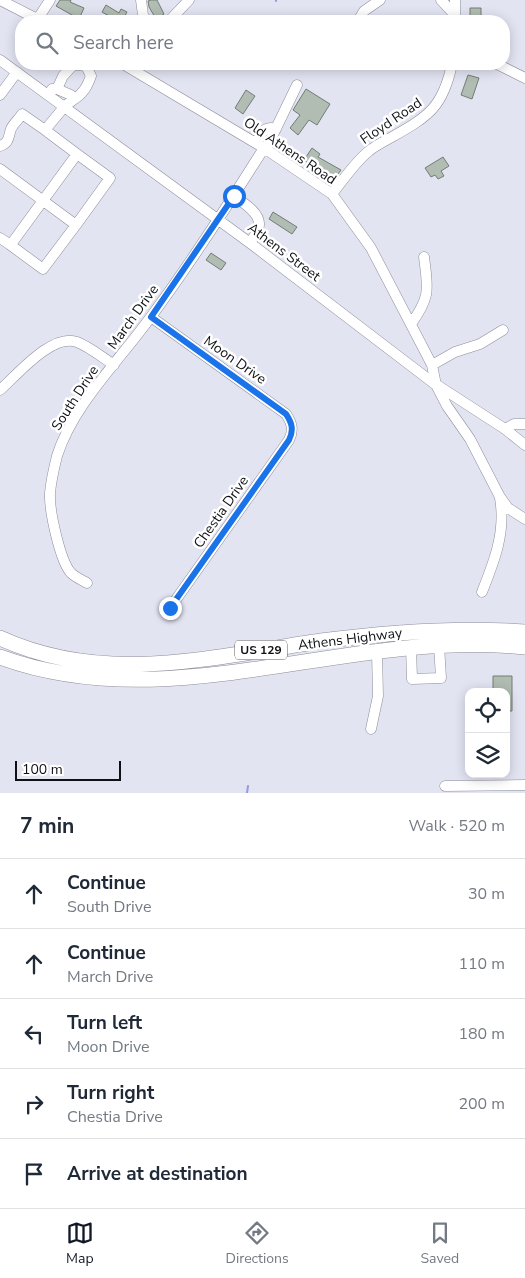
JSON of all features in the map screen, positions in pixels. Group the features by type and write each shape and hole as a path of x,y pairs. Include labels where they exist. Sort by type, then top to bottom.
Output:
{"highway":[{"path":"432,630 459,623 525,623"},
{"name":"Athens Highway","path":"0,638 34,652 55,657 107,664 132,665 185,662 398,632 461,629 525,632"},
{"name":"Athens Highway","path":"0,657 37,668 76,676 113,680 148,680 213,675 411,647 464,644 525,647"}],"street":[{"path":"0,0 29,15"},
{"path":"42,15 50,0"},
{"path":"140,0 143,15"},
{"path":"175,15 189,0"},
{"path":"362,15 364,11 380,0"},
{"path":"440,0 452,15"},
{"path":"454,15 455,0"},
{"name":"Athens Street","path":"0,60 16,72 69,103 218,220 436,385 447,406 470,439 500,498"},
{"path":"53,92 62,76 68,70"},
{"path":"45,130 69,103 86,90 92,76 88,70"},
{"name":"Old Athens Road","path":"136,70 262,147 332,194 371,248 432,365 436,385"},
{"name":"Floyd Road","path":"332,194 370,150 433,111 444,94 451,70"},
{"path":"509,70 525,78"},
{"path":"0,95 16,72"},
{"path":"218,220 262,147 276,129 297,84"},
{"path":"0,146 7,142 10,130 22,114 110,178 43,269 4,241"},
{"path":"4,241 12,243 77,154"},
{"path":"0,169 76,224"},
{"path":"234,196 250,207 259,223 259,227 250,243"},
{"name":"March Drive","path":"0,390 45,350 57,342 78,342 114,365 151,317 218,220"},
{"path":"411,324 422,308 427,295 428,287 424,257"},
{"name":"Moon Drive","path":"151,317 286,414 291,422 293,432"},
{"path":"432,365 456,352 480,344 503,330"},
{"name":"South Drive","path":"87,583 72,574 64,564 59,548 50,495 58,455 66,436 98,384 114,365"},
{"path":"436,385 505,429 525,445"},
{"path":"505,429 514,424 525,424"},
{"name":"Chestia Drive","path":"170,608 293,432"},
{"path":"500,498 508,508 525,519"},
{"path":"482,592 496,553 502,528 500,498"},
{"path":"411,647 412,680 441,678 439,645"},
{"path":"371,729 378,696 377,652"},
{"path":"445,786 525,786"}],"building":[{"path":"60,0 71,0 70,2 84,8 81,15 72,15 56,6"},
{"path":"157,0 164,14 154,15 148,1"},
{"path":"106,5 119,13 121,9 127,12 125,15 107,15 102,12"},
{"path":"470,8 481,8 481,15 470,15"},
{"path":"468,75 479,78 472,99 461,95"},
{"path":"306,89 330,104 317,125 309,120 298,135 290,128 300,115 293,110"},
{"path":"246,90 255,96 243,114 235,108"},
{"path":"312,148 320,154 318,157 341,170 333,181 304,160"},
{"path":"443,157 449,166 441,171 444,176 438,179 435,175 431,177 425,168"},
{"path":"273,212 297,227 292,234 269,219"},
{"path":"211,253 226,263 221,270 206,260"},
{"path":"493,676 512,676 512,711 510,711 510,688 493,688"}],"waterway":[{"path":"247,793 248,786"}],"route":[{"path":"170,608 293,432 291,422 286,414 151,317 234,196"}]}
